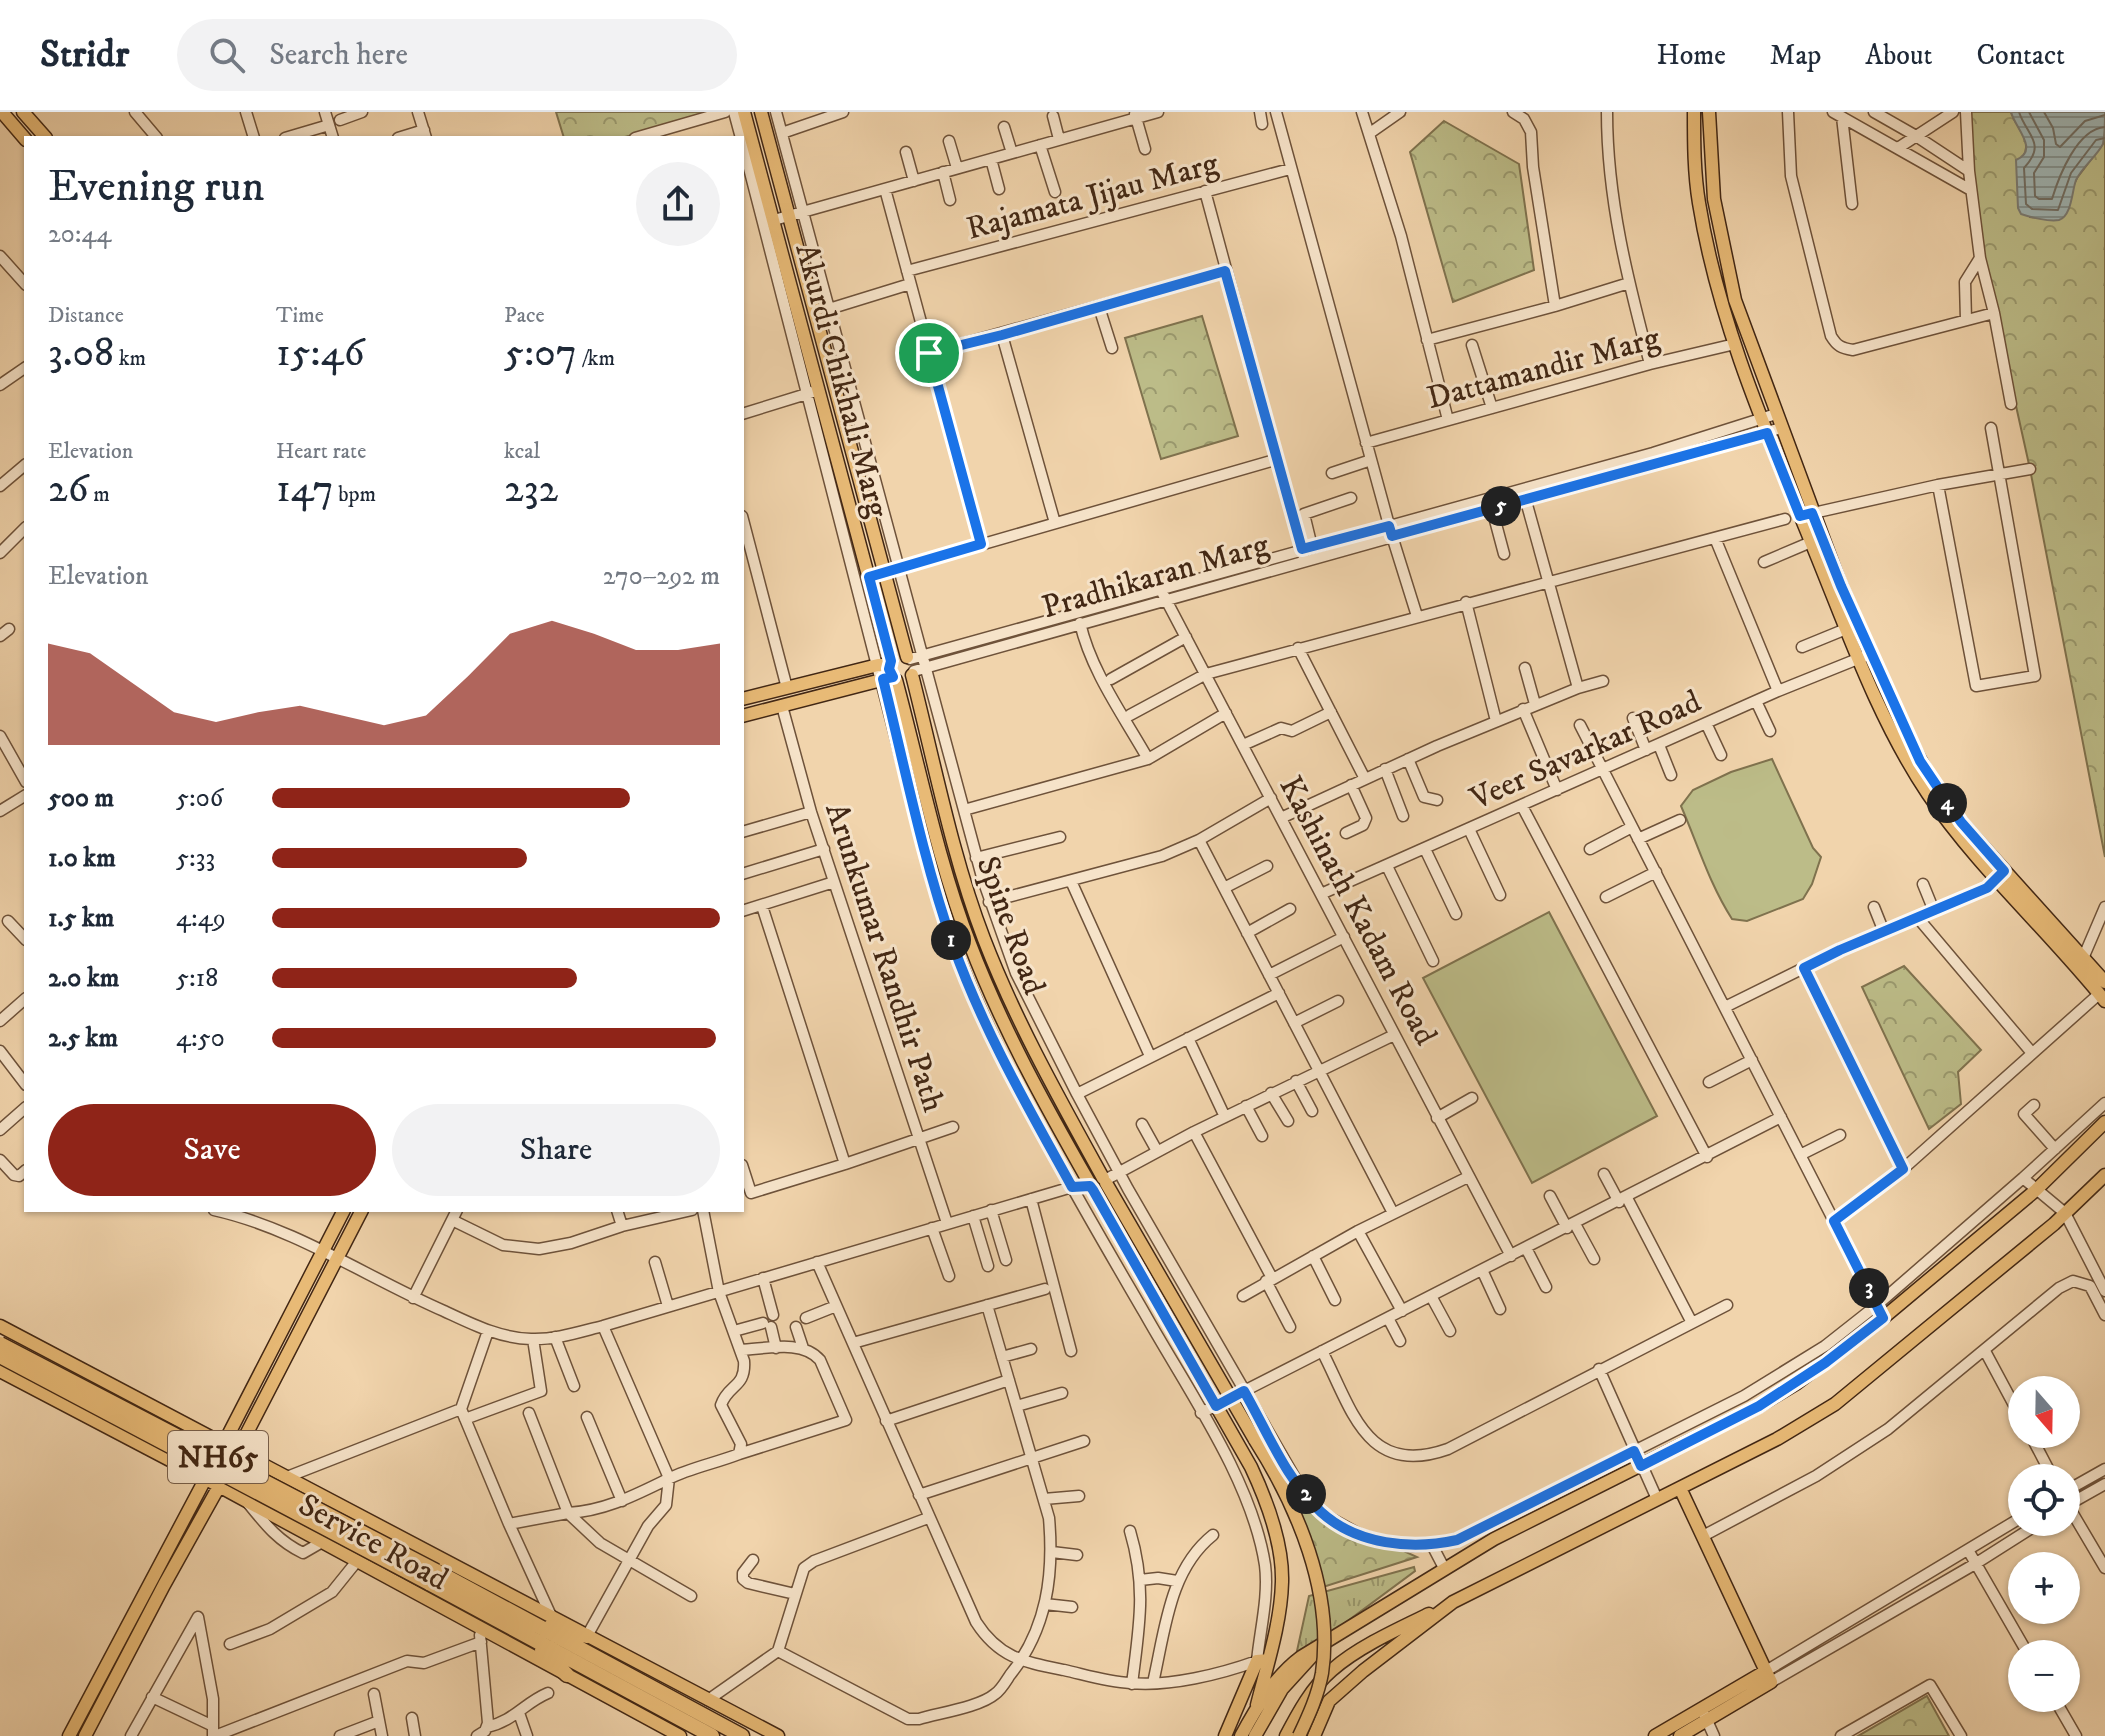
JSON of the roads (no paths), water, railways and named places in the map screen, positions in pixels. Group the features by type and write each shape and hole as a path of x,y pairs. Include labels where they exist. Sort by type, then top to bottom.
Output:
{"highway":[{"name":"NH65","path":"0,1344 531,1630 576,1663 712,1736"},
{"name":"NH65","path":"0,1356 432,1577"},
{"path":"531,1630 587,1636"},
{"path":"531,1630 576,1663"},
{"name":"NH65","path":"576,1663 742,1736"}],"main road":[{"path":"2,112 24,138"},
{"path":"23,112 44,136"},
{"name":"Akurdi Chikhali Marg","path":"744,112 768,221 814,392 869,577 888,671 968,942 1004,1024 1091,1187 1258,1483 1278,1548 1281,1595 1262,1660 1225,1736"},
{"name":"Akurdi Chikhali Marg","path":"761,112 884,573 915,664"},
{"path":"1694,112 1699,201 1711,263 1735,344 1767,433 1907,736 1933,783 2001,875 2103,992"},
{"path":"1709,112 1714,199 1735,300 1781,428 1811,542 1858,659 1911,768 1954,829 2001,875"},
{"path":"744,699 888,671 905,680 915,664 898,656 888,671 744,716"},
{"name":"Spine Road","path":"915,664 966,882 983,936 1018,1017 1105,1181"},
{"path":"1241,1736 1256,1708 1289,1665 1494,1539 1759,1406 1825,1363 2036,1190 2105,1122"},
{"path":"1286,1736 1310,1695 1332,1669 1390,1634 1777,1439 1835,1404 2065,1213 2105,1175"},
{"path":"1091,1187 1101,1191 1105,1181"},
{"path":"1105,1181 1229,1399 1279,1478 1306,1546 1322,1609 1324,1647 1316,1700 1299,1736"},
{"path":"85,1736 237,1452 322,1253 343,1212"},
{"path":"69,1736 223,1445 336,1259 361,1212"},
{"path":"0,1326 778,1736"},
{"name":"Service Road","path":"0,1371 479,1628 576,1663 680,1736"},
{"path":"1655,1736 1704,1714 1768,1676 1680,1488"},
{"path":"1314,1736 1329,1701 1453,1602"},
{"path":"1255,1736 1282,1689 1320,1647"},
{"path":"1256,1708 1262,1660"},
{"path":"1680,1736 1704,1714"}],"street":[{"path":"135,112 155,136"},
{"path":"246,112 253,136"},
{"path":"325,112 334,122 333,136"},
{"path":"291,136 362,112"},
{"path":"418,112 425,134"},
{"path":"642,136 725,112"},
{"path":"734,112 741,136"},
{"path":"776,112 899,569 915,664 964,810 989,902 1033,1010 1118,1171 1284,1462 1321,1513 1341,1526 1385,1542 1432,1545 1457,1540 1776,1378 1825,1346 1877,1305 2105,1103"},
{"path":"782,133 843,112"},
{"path":"744,145 768,221 1040,145 1135,115 1158,112"},
{"path":"1260,112 1262,124"},
{"path":"1276,112 1390,531 1417,616"},
{"path":"1362,112 1401,236 1448,420"},
{"path":"1370,133 1400,112"},
{"path":"1513,112 1524,119 1531,132 1533,167 1555,306"},
{"path":"1607,112 1612,199 1650,364"},
{"path":"1788,112 1791,176 1835,343 1853,350 1994,313"},
{"path":"1874,112 1886,115 1969,171"},
{"path":"1898,148 1953,112"},
{"path":"1966,112 1969,189 1980,258 2011,404"},
{"path":"1135,115 1145,149"},
{"path":"1837,115 1969,189"},
{"path":"1837,115 1852,204"},
{"path":"1053,116 1059,139"},
{"path":"1004,127 1012,153"},
{"path":"949,141 957,168"},
{"path":"1040,145 1055,192"},
{"path":"906,152 914,181"},
{"path":"991,159 999,189"},
{"name":"Rajamata Jijau Marg","path":"907,271 1290,169"},
{"path":"943,172 950,200"},
{"path":"885,189 981,544"},
{"path":"1205,191 1306,552"},
{"path":"0,256 24,283"},
{"path":"1966,320 1965,282 1980,258"},
{"path":"929,353 1225,271"},
{"path":"1427,340 1629,283"},
{"path":"829,309 910,284"},
{"path":"1099,307 1112,348"},
{"path":"1002,335 1055,523"},
{"name":"Dattamandir Marg","path":"1366,443 1650,364 1735,344"},
{"path":"1472,345 1492,408"},
{"path":"0,385 24,368"},
{"path":"744,413 814,392 888,671 935,891 953,947 989,1031 1072,1187 1243,1489 1262,1551 1266,1580 1262,1660 1225,1672 1132,1684 1021,1661 998,1649 976,1622 817,1262"},
{"name":"Pradhikaran Marg","path":"1390,531 1492,509 1524,494 1776,414"},
{"name":"Pradhikaran Marg","path":"915,664 1306,552 1781,428"},
{"path":"1938,485 1976,686 2035,676 1991,428"},
{"path":"869,577 1278,459"},
{"path":"1332,473 1371,460"},
{"path":"0,486 24,466"},
{"path":"1806,514 1938,485 2030,469"},
{"path":"1524,494 1578,688"},
{"path":"1306,552 1304,514 1351,498"},
{"path":"1492,509 1504,554"},
{"path":"1130,715 1206,674 1785,519"},
{"path":"744,524 787,688"},
{"path":"0,553 24,534"},
{"path":"1715,538 1778,691"},
{"path":"1764,562 1811,542"},
{"name":"Pradhikaran Marg","path":"915,664 1080,623 1163,594"},
{"name":"Kashinath Kadam Road","path":"1163,594 1511,1256"},
{"path":"1466,602 1496,721"},
{"path":"1080,623 1084,642 1103,680 1148,759"},
{"path":"1802,647 1846,629"},
{"path":"1111,679 1186,637"},
{"path":"1298,648 1365,779"},
{"name":"Veer Savarkar Road","path":"1321,894 1778,691 1871,654"},
{"path":"1525,668 1535,704"},
{"path":"1281,818 1523,709 1603,681"},
{"path":"1756,701 1770,731"},
{"name":"Arunkumar Randhir Path","path":"782,706 811,812 947,1223"},
{"path":"1523,709 1557,790"},
{"path":"1243,745 1281,728 1292,731 1331,712"},
{"path":"964,810 1148,759 1226,713"},
{"path":"1633,718 1646,750"},
{"path":"1706,723 1721,755"},
{"path":"1580,725 1883,1318"},
{"path":"0,736 24,778"},
{"path":"1659,745 1671,775"},
{"path":"1408,759 1424,797 1437,800"},
{"path":"1385,769 1403,816"},
{"path":"1346,833 1363,825 1366,818 1351,785"},
{"path":"0,811 24,796"},
{"path":"989,902 1162,856 1199,840 1271,798"},
{"path":"1522,806 1707,1157"},
{"path":"744,831 811,812"},
{"path":"1638,839 1680,820"},
{"path":"1590,849 1632,827"},
{"path":"1469,829 1500,895"},
{"path":"976,858 1060,837"},
{"path":"1199,840 1393,1213"},
{"path":"744,873 824,849"},
{"path":"1425,849 1456,914"},
{"path":"1224,888 1267,866"},
{"path":"1387,866 1433,961"},
{"path":"1606,897 1656,872"},
{"path":"1725,1007 1804,968 1987,888 2001,875"},
{"path":"1071,881 1150,1056"},
{"path":"744,910 834,882"},
{"path":"1923,884 1934,911"},
{"path":"762,906 845,1164"},
{"path":"1874,907 1884,932"},
{"path":"2080,965 2105,907"},
{"path":"1247,933 1290,909"},
{"path":"1918,918 2032,1053"},
{"path":"8,921 24,938"},
{"path":"1269,975 1344,937"},
{"path":"1804,968 1903,1169"},
{"path":"1834,1221 1903,1169 2103,992"},
{"path":"1077,1094 1279,993"},
{"path":"0,1021 24,1000"},
{"path":"1294,1023 1338,1001"},
{"path":"1105,1181 1118,1171 1271,1093 1394,1035"},
{"path":"1188,1038 1225,1117"},
{"path":"0,1051 24,1082"},
{"path":"1709,1082 1752,1060"},
{"path":"1296,1081 1312,1111"},
{"path":"1271,1093 1288,1121"},
{"path":"1437,1118 1472,1098"},
{"path":"2034,1105 2024,1114 2055,1149"},
{"path":"1246,1106 1262,1136"},
{"path":"0,1130 24,1109"},
{"path":"1201,1413 1781,1117"},
{"path":"1142,1124 1157,1151"},
{"path":"744,1171 751,1193 918,1141 953,1127"},
{"path":"1194,1132 1290,1327"},
{"path":"1800,1155 1840,1135"},
{"path":"0,1160 14,1175 19,1176 24,1172"},
{"path":"1604,1174 1623,1200 1691,1321"},
{"path":"1243,1296 1358,1231 1468,1177"},
{"path":"2023,1178 2065,1213 2105,1291"},
{"path":"250,1214 413,1298 488,1331 533,1339 603,1326 991,1210 1072,1187 1091,1187"},
{"path":"1550,1196 1594,1259"},
{"path":"1031,1199 1071,1351"},
{"path":"991,1210 1006,1260"},
{"path":"618,1212 622,1226"},
{"path":"413,1298 454,1215 503,1245 529,1249 571,1243 622,1226 683,1212"},
{"path":"703,1212 719,1292 745,1372 741,1382 723,1398 721,1405 741,1444 739,1454"},
{"path":"973,1216 988,1266"},
{"path":"932,1228 949,1276"},
{"path":"1358,1231 1402,1311"},
{"path":"1526,1248 1546,1287"},
{"path":"1313,1256 1335,1300"},
{"path":"655,1262 668,1306"},
{"path":"1482,1270 1500,1309"},
{"path":"763,1278 773,1315"},
{"path":"1703,1536 1816,1476 1888,1429 2059,1288 2073,1281 2090,1286 2105,1315"},
{"path":"853,1343 1045,1289"},
{"path":"1431,1296 1450,1331"},
{"path":"778,1651 908,1719 919,1719 995,1695 1032,1643 1045,1604 1052,1552 1044,1499 1033,1457 987,1305"},
{"path":"1322,1351 1364,1433 1384,1450 1413,1458 1448,1449 1727,1305"},
{"path":"806,1318 836,1306"},
{"path":"1388,1318 1400,1341"},
{"path":"734,1331 767,1325 776,1348"},
{"path":"587,1636 648,1526 666,1505 669,1478 603,1326"},
{"path":"796,1327 803,1348"},
{"path":"488,1331 463,1414 552,1618"},
{"path":"555,1337 574,1386"},
{"path":"287,1477 463,1414 541,1391 533,1339"},
{"path":"509,1524 587,1512 622,1501 669,1478 846,1420 820,1360 803,1348 740,1350"},
{"path":"1002,1357 1031,1349"},
{"path":"1985,1351 2008,1394"},
{"path":"1599,1369 1657,1499"},
{"path":"886,1421 1009,1380"},
{"path":"1017,1406 1062,1393"},
{"path":"529,1413 568,1513 586,1532 628,1562 691,1596"},
{"path":"587,1417 622,1501"},
{"path":"919,1495 1084,1441"},
{"path":"2080,1483 2105,1469"},
{"path":"2080,1497 2105,1484"},
{"path":"1044,1499 1079,1496"},
{"path":"247,1501 269,1530 286,1545 303,1553 322,1542"},
{"path":"708,1700 778,1651 804,1568 814,1561 928,1518"},
{"path":"1768,1676 2008,1526"},
{"path":"2080,1526 2105,1568"},
{"path":"1130,1531 1142,1605 1132,1684"},
{"path":"1153,1683 1177,1581 1190,1558 1213,1535"},
{"path":"1768,1676 1975,1564 2019,1536"},
{"path":"1432,1545 1444,1568"},
{"path":"1968,1550 2020,1640"},
{"path":"1052,1552 1077,1555"},
{"path":"753,1560 743,1573 743,1579 748,1583 795,1594"},
{"path":"230,1644 270,1629 332,1592 357,1561"},
{"path":"1140,1580 1158,1578 1177,1581"},
{"path":"1045,1604 1072,1607"},
{"path":"131,1736 198,1617 210,1672 214,1733"},
{"path":"479,1628 487,1727"},
{"path":"214,1733 407,1661 424,1663 481,1642"},
{"path":"1841,1736 1930,1685 1961,1736"},
{"path":"477,1736 487,1727 503,1723 534,1699 548,1693"},
{"path":"374,1694 382,1736"},
{"path":"152,1697 214,1733"},
{"path":"2062,1712 2076,1736"},
{"path":"519,1713 527,1736"},
{"path":"1704,1714 1714,1736"},
{"path":"412,1718 415,1736"},
{"path":"340,1736 379,1721"}],"water":[{"path":"2011,112 2105,112 2103,144 2079,175 2067,213 2059,220 2021,214 2018,208 2016,160 2023,156 2026,145"}]}
